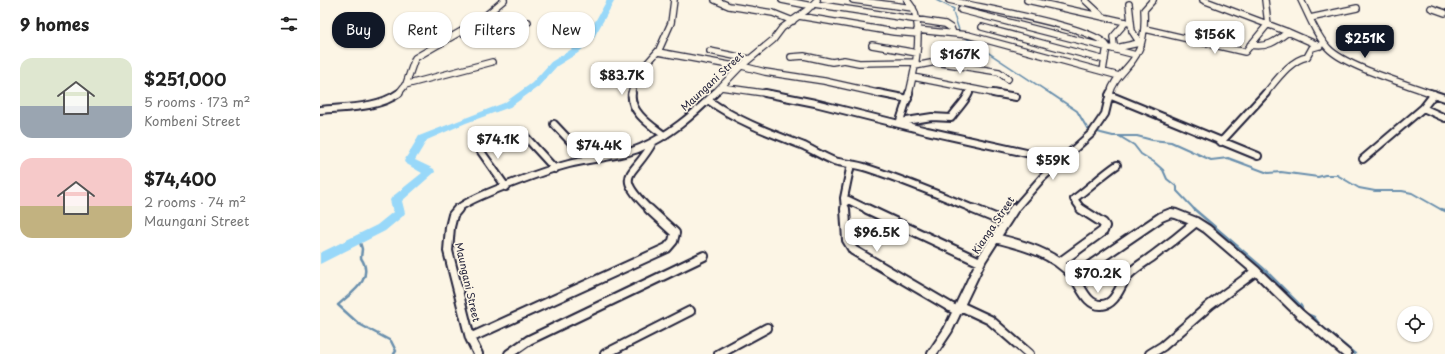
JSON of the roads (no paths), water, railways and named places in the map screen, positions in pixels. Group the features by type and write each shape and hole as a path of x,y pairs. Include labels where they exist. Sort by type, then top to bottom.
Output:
{"street":[{"path":"320,110 385,101 396,96 405,85 415,58 487,16 504,0"},
{"path":"665,136 641,116 635,108 631,95 636,76 658,51 671,23 674,0"},
{"path":"715,0 729,6 773,14 793,21"},
{"path":"782,0 814,3 945,24 951,28 953,33"},
{"path":"853,0 913,8"},
{"path":"870,2 876,0"},
{"path":"900,123 908,99 917,53 917,32 913,8 907,0"},
{"path":"949,0 1092,34 1103,40 1107,48 1103,71"},
{"path":"1027,0 1128,22"},
{"path":"1085,0 1093,9 1107,18"},
{"path":"1203,0 1268,24 1319,46 1328,48 1354,64 1445,98"},
{"path":"1144,29 1242,52 1247,51 1250,44 1268,24 1265,0"},
{"path":"1301,0 1320,38 1328,48"},
{"name":"Kianga Street","path":"932,354 948,330 980,262 1019,202 1042,178 1092,133 1101,121 1105,114 1109,95 1119,76 1136,55 1144,29 1144,10 1150,1"},
{"name":"Maungani Street","path":"478,354 470,338 448,251 450,227 453,215 459,207 468,201 555,170 587,159 638,149 665,136 698,110 741,66 773,40 782,28 793,21 814,3"},
{"path":"1116,49 1140,44 1134,37 1128,22 1129,4"},
{"path":"1310,18 1357,8"},
{"path":"1431,8 1445,13"},
{"path":"960,10 1136,55"},
{"path":"799,16 894,32 953,33 968,35 1119,76"},
{"path":"1116,49 1113,41 1114,37 1128,22"},
{"path":"982,27 1105,60"},
{"path":"1250,44 1259,47 1268,46 1288,32"},
{"path":"1071,38 1092,34"},
{"path":"872,45 917,53"},
{"path":"1221,142 1290,66 1301,58 1307,57 1312,48 1319,46"},
{"path":"658,51 766,72 824,81 908,99"},
{"path":"710,51 749,59"},
{"path":"791,56 804,56 832,62 844,60 859,63 916,64 936,62 998,72 1008,79"},
{"path":"405,85 492,62"},
{"path":"913,77 1016,97"},
{"path":"721,87 757,91 900,123 964,140 1062,161"},
{"path":"900,123 932,117 951,118 967,99 970,88"},
{"path":"1363,159 1424,108 1434,94"},
{"path":"1109,95 1258,156"},
{"path":"708,100 727,114 744,120 764,132 805,147 835,161 865,166 924,188 1005,222"},
{"path":"1424,108 1445,118"},
{"path":"554,124 587,159"},
{"path":"522,132 555,170"},
{"path":"470,338 666,248 673,241 675,233 635,195 630,189 628,180 630,171 654,142"},
{"path":"475,143 506,188"},
{"path":"851,164 844,198 847,240 853,250 959,308 990,320 1030,354"},
{"path":"1059,263 1103,231 1105,226 1079,206 1074,199 1088,189 1101,176 1117,165"},
{"path":"844,198 980,262"},
{"path":"1073,277 1166,215 1176,214 1196,222 1224,242 1300,314 1347,354"},
{"path":"995,238 1019,244 1041,252 1059,263 1073,277 1092,302 1100,306 1111,300 1129,274 1177,239 1196,222"},
{"path":"509,354 529,340 704,256"},
{"path":"1150,354 1163,346 1210,305 1256,271"},
{"path":"605,354 690,311"},
{"path":"719,354 768,328"}],"waterway":[{"path":"320,259 381,228 399,213 396,200 430,172 409,161 423,138 507,105 535,85 554,64 575,51 590,37 611,0"},
{"path":"936,0 954,9 953,12 960,33"},
{"path":"963,36 1051,94"},
{"path":"1050,93 1077,111 1087,128 1101,133 1119,136"},
{"path":"1119,136 1137,136 1152,140 1171,142 1211,160 1228,158 1268,173 1281,172 1318,177 1325,175 1337,175 1359,188 1375,191 1402,191 1412,193 1442,210"},
{"path":"1119,136 1134,145 1141,154 1163,170 1167,179 1177,187 1177,191 1194,209"},
{"path":"1194,209 1263,268 1301,306 1304,313 1314,317 1320,325 1355,354"},
{"path":"1441,209 1445,211"},
{"path":"359,239 362,249 361,258 365,266 364,279 355,290 338,305 359,324 391,341 396,351 394,354"}]}
